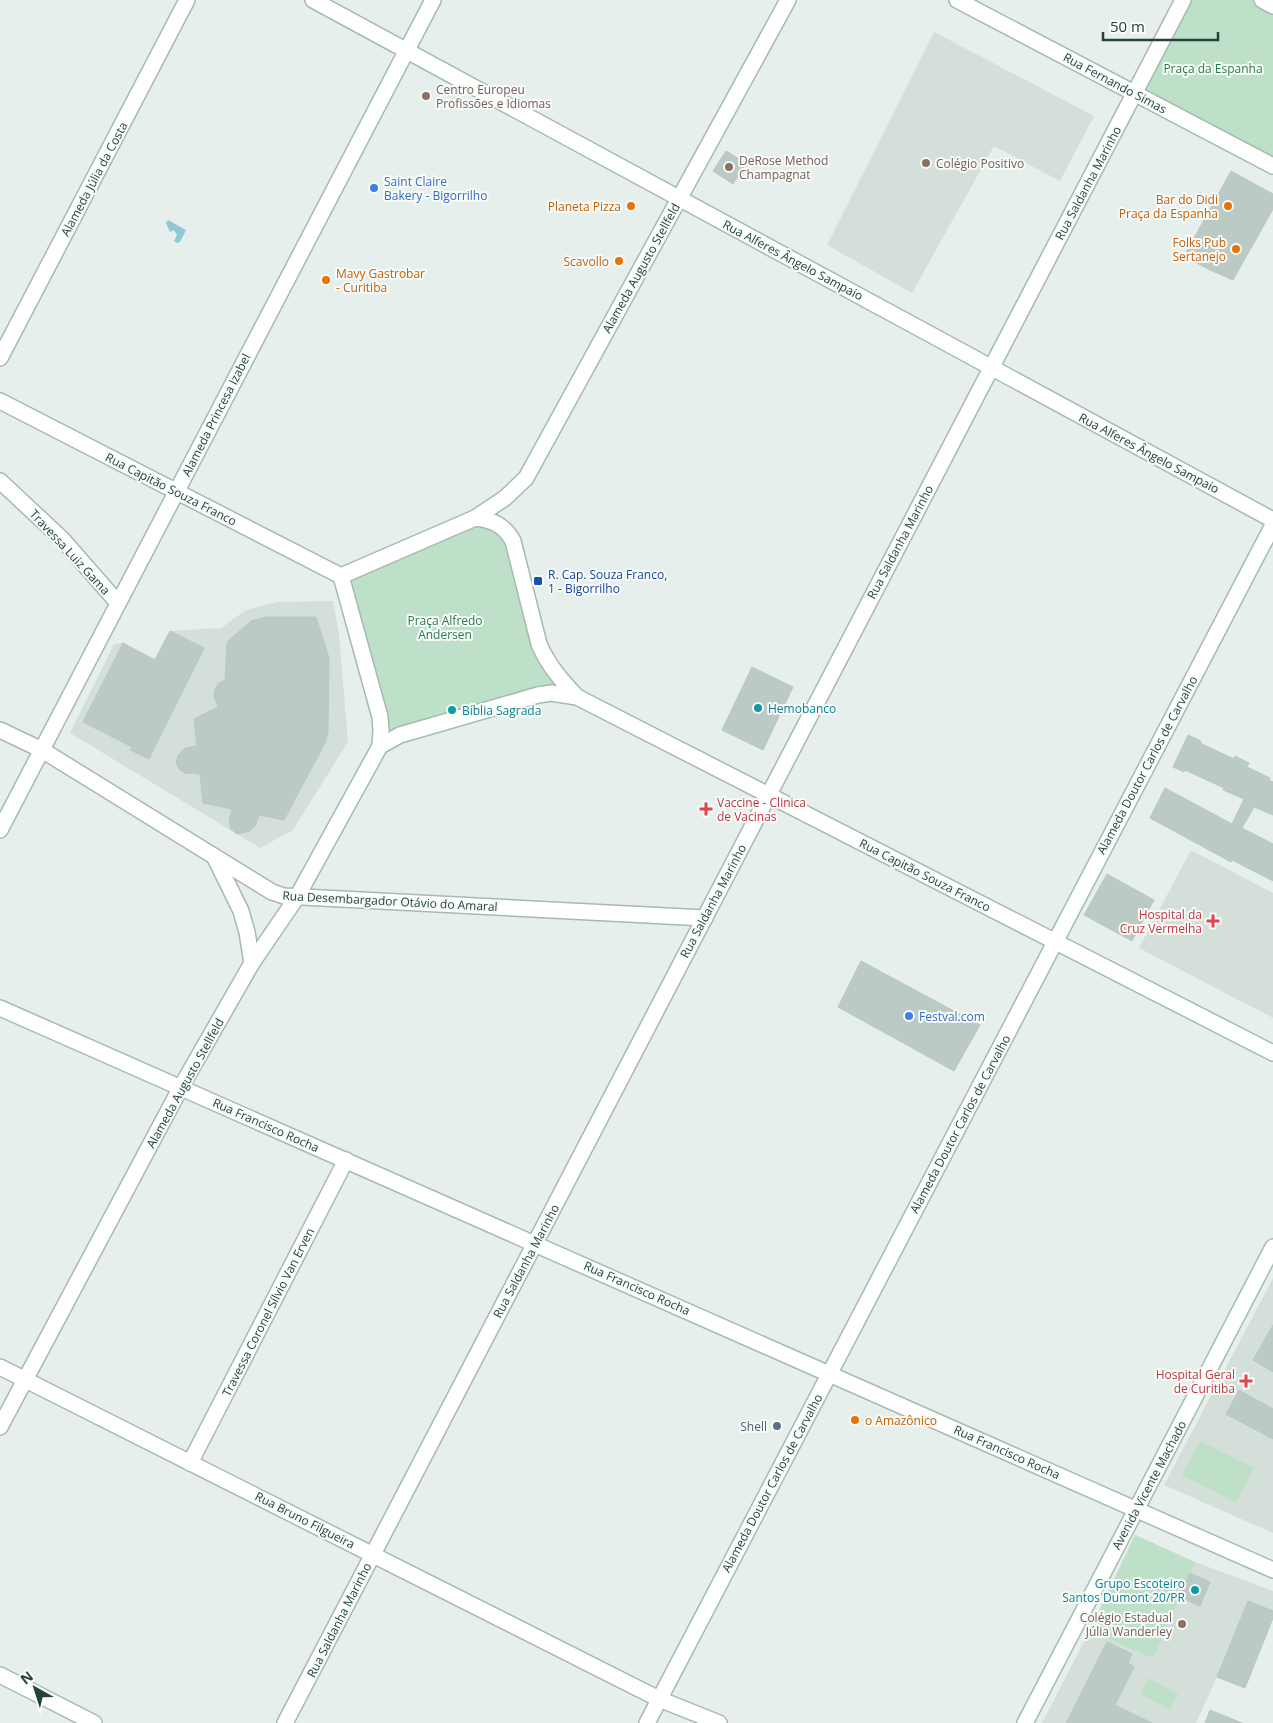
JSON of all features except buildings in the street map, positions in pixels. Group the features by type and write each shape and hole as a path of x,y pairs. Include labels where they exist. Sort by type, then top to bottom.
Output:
{"street":[{"name":"Alameda Júlia da Costa","path":"0,358 187,0"},
{"name":"Rua Alferes Ângelo Sampaio","path":"313,0 1273,520"},
{"name":"Alameda Princesa Izabel","path":"0,830 433,0"},
{"name":"Alameda Augusto Stellfeld","path":"475,518 504,498 526,478 788,0"},
{"name":"Rua Fernando Simas","path":"958,0 1273,166"},
{"name":"Rua Saldanha Marinho","path":"285,1723 1183,0"},
{"path":"1262,0 1273,6"},
{"name":"Rua Capitão Souza Franco","path":"0,402 341,576"},
{"name":"Travessa Luiz Gama","path":"0,482 62,539 118,603"},
{"path":"380,746 380,717 341,576 475,518 490,520 508,532 513,541 539,644 551,668 577,697"},
{"name":"Alameda Doutor Carlos de Carvalho","path":"647,1723 1273,525"},
{"path":"380,746 400,735 538,695 551,693 577,697"},
{"name":"Rua Capitão Souza Franco","path":"577,697 1273,1053"},
{"name":"Rua Desembargador Otávio do Amaral","path":"0,730 42,750 215,858 272,892 284,896 705,918"},
{"name":"Alameda Augusto Stellfeld","path":"0,1427 181,1088 252,963 297,897 380,746"},
{"path":"215,858 241,911 247,932 252,963"},
{"name":"Rua Francisco Rocha","path":"0,1008 1273,1570"},
{"name":"Travessa Coronel Sílvio Van Erven","path":"190,1462 346,1160"},
{"name":"Avenida Vicente Machado","path":"1025,1723 1273,1247"},
{"name":"Rua Bruno Filgueira","path":"0,1367 659,1699 719,1723"},
{"path":"0,1676 94,1723"}],"shaded area":[{"name":"Colégio Positivo","path":"934,32 1094,116 1060,181 994,146 912,293 827,245"},
{"path":"333,601 339,634 348,742 293,830 260,848 70,733 114,644 123,643 154,659 170,631 221,628 246,610 277,602"},
{"name":"Hospital da Cruz Vermelha","path":"1191,850 1273,893 1273,1018 1139,948"},
{"name":"Hospital Geral de Curitiba","path":"1273,1278 1273,1533 1164,1485"},
{"name":"Colégio Estadual Júlia Wanderley","path":"1135,1535 1195,1562 1273,1591 1273,1618 1245,1688 1217,1677 1196,1723 1042,1723 1090,1630"}],"green space":[{"name":"Praça da Espanha","path":"1183,0 1262,0 1273,6 1273,166 1135,93"},
{"name":"Praça Alfredo Andersen","path":"475,518 500,525 539,644 564,694 380,746 341,576"},
{"path":"1200,1441 1254,1468 1236,1503 1182,1475"},
{"path":"1135,1535 1195,1562 1155,1654 1149,1657 1090,1630"},
{"path":"1148,1678 1178,1694 1170,1710 1140,1694"}],"water":[{"path":"168,220 186,230 180,242 174,241 177,235 174,230 170,232 166,223"}],"place":[{"name":"Centro Europeu Profissões e Idiomas","path":"426,96"},
{"name":"Colégio Positivo","path":"926,163"},
{"name":"DeRose Method Champagnat","path":"729,167"},
{"name":"Saint Claire Bakery - Bigorrilho","path":"374,188"},
{"name":"Planeta Pizza","path":"631,206"},
{"name":"Bar do Didi Praça da Espanha","path":"1228,206"},
{"name":"Folks Pub Sertanejo","path":"1236,249"},
{"name":"Scavollo","path":"619,261"},
{"name":"Mavy Gastrobar - Curitiba","path":"326,280"},
{"name":"R. Cap. Souza Franco, 1 - Bigorrilho","path":"538,581"},
{"name":"Hemobanco","path":"758,708"},
{"name":"Bíblia Sagrada","path":"452,710"},
{"name":"Vaccine - Clinica de Vacinas","path":"706,809"},
{"name":"Hospital da Cruz Vermelha","path":"1213,921"},
{"name":"Festval.com","path":"909,1016"},
{"name":"Hospital Geral de Curitiba","path":"1246,1381"},
{"name":"o Amazônico","path":"855,1420"},
{"name":"Shell","path":"777,1426"},
{"name":"Grupo Escoteiro Santos Dumont 20/PR","path":"1195,1590"},
{"name":"Colégio Estadual Júlia Wanderley","path":"1182,1624"}]}
